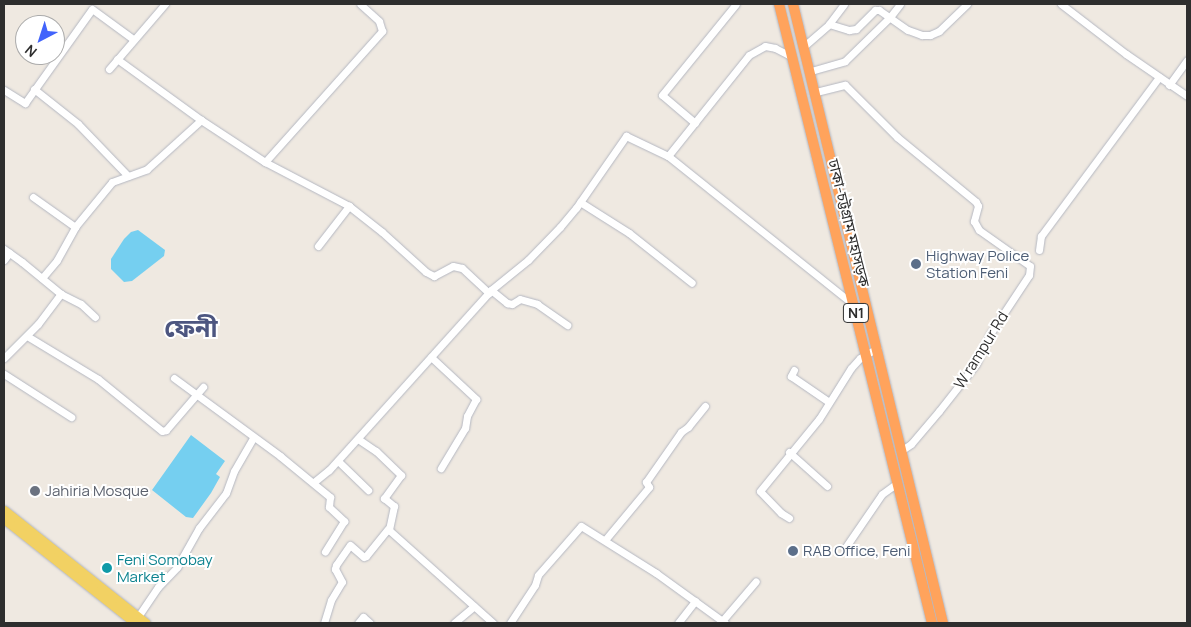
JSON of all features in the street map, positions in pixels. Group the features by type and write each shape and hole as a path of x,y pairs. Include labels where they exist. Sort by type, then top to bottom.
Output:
{"highway":[{"name":"ঢাকা-চট্টগ্রাম মহাসড়ক","path":"779,4 932,623"},
{"name":"ঢাকা-চট্টগ্রাম মহাসড়ক","path":"793,4 811,71 943,623"}],"main road":[{"path":"4,510 135,621"},
{"path":"4,519 135,621 146,623"}],"street":[{"path":"110,69 133,39 165,4"},
{"path":"265,162 382,31 379,21 360,4"},
{"path":"694,123 662,95 736,4"},
{"path":"804,47 829,24 844,4"},
{"path":"811,71 845,61 890,17 900,4"},
{"path":"829,24 849,30 856,28 875,10 879,10 908,30 922,35 930,35 939,31 968,4"},
{"path":"1062,4 1187,96"},
{"path":"4,90 25,103 92,9 133,39"},
{"path":"668,156 738,68 758,48 765,46 775,48 793,57"},
{"path":"117,59 201,120 265,162 349,206 382,232 426,272 434,276 453,266 462,268 506,303 524,299 537,304 567,325"},
{"path":"1169,84 1187,60"},
{"path":"1039,250 1041,236 1159,77"},
{"name":"W rampur Rd","path":"816,92 846,85 897,137 976,202 978,206 974,225 1030,266 1030,275 990,334 976,364 940,411 911,444 902,450"},
{"path":"34,89 78,124 128,176"},
{"path":"42,278 57,260 76,227 112,182 147,169 201,120"},
{"path":"314,482 338,461 490,292 528,260 580,202 626,136 668,156 853,304"},
{"path":"33,196 76,227"},
{"path":"580,202 629,233 692,283"},
{"path":"318,246 349,206"},
{"path":"4,260 6,251 61,294 81,304 95,317"},
{"path":"4,358 27,336 61,294"},
{"path":"27,336 98,379 162,431 166,430 203,387"},
{"path":"790,518 780,513 760,491 789,452 818,419 851,368 866,353 877,348"},
{"path":"431,357 476,399 467,416 465,428 441,468"},
{"path":"794,370 791,376 829,402"},
{"path":"4,374 71,417"},
{"path":"174,378 314,482 330,498 329,508 344,521 325,552"},
{"path":"605,540 649,487 646,482 681,432 688,427 705,406"},
{"path":"135,621 158,587 177,567 199,528 226,494 234,471 254,437"},
{"path":"324,623 330,600 342,582 335,569 336,565 350,545 364,557 366,556 388,529 394,506 384,498 401,475 376,451 358,438"},
{"path":"789,452 827,486"},
{"path":"338,461 368,490"},
{"path":"845,548 882,494 897,483"},
{"path":"510,623 535,585 538,575 578,528 583,527 605,540 724,622 756,580"},
{"path":"388,529 493,623"},
{"path":"678,623 695,601"},
{"path":"454,623 474,606"},
{"path":"358,623 363,617 370,623"}],"water":[{"path":"138,230 165,250 164,256 132,281 124,282 111,269 111,259 124,239 131,232"},
{"path":"191,435 225,461 216,474 220,477 193,518 186,517 152,490"}],"place":[{"name":"Highway Police Station Feni","path":"916,264"},
{"name":"Jahiria Mosque","path":"35,491"},
{"name":"RAB Office, Feni","path":"793,551"},
{"name":"Feni Somobay Market","path":"107,568"}],"district":[{"name":"ফেনী","path":"191,328"}]}
